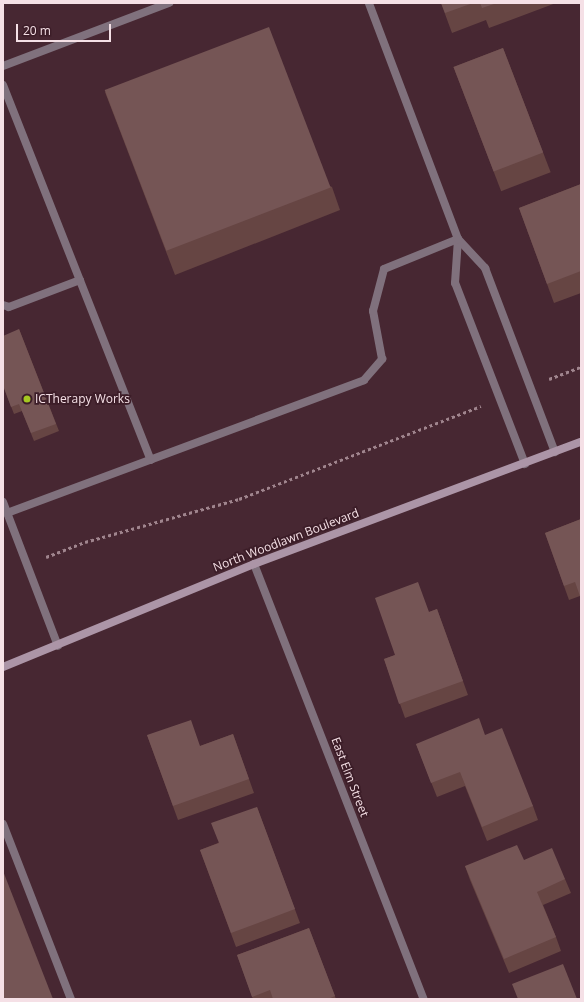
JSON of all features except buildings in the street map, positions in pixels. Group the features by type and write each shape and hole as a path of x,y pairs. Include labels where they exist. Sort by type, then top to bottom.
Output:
{"main road":[{"name":"North Woodlawn Boulevard","path":"3,667 58,646 254,564 581,442"}],"street":[{"path":"3,66 169,3"},
{"path":"369,3 458,239 485,268 555,452"},
{"path":"3,85 151,460"},
{"path":"458,239 455,283 525,464"},
{"path":"7,513 364,380 382,359 373,310 384,269 458,239"},
{"path":"3,305 9,307 80,280"},
{"path":"3,502 58,646"},
{"name":"East Elm Street","path":"254,564 424,999"},
{"path":"3,824 71,999"}],"path":[{"path":"530,387 581,367"},
{"path":"27,565 85,542 240,499 500,398"}],"place":[{"name":"ICTherapy Works","path":"27,399"}]}
